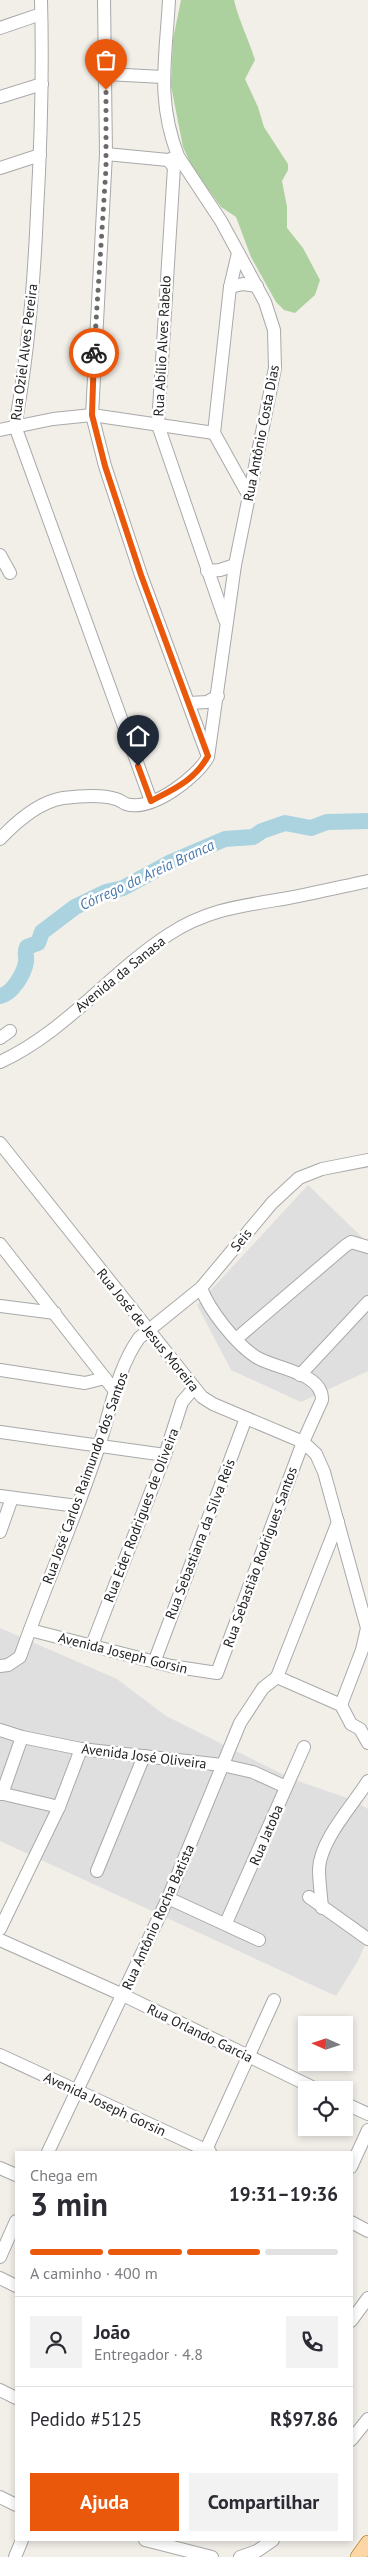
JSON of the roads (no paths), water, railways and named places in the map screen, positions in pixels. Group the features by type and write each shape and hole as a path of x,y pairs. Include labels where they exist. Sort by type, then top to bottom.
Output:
{"main road":[{"path":"358,2557 368,2543"}],"street":[{"name":"Rua Oziel Alves Pereira","path":"41,0 42,84 40,155 31,307 25,368 15,426 151,801"},
{"path":"104,0 106,154 92,415 105,466 126,528 208,756"},
{"name":"Rua Antônio Costa Dias","path":"151,801 191,779 201,768 208,756 218,696 226,622 235,565 276,354 271,317 257,286 221,221 189,172 173,158 163,77 170,0"},
{"path":"0,28 41,14"},
{"path":"106,74 163,77"},
{"path":"0,97 42,84"},
{"path":"106,154 173,158"},
{"path":"0,168 40,155"},
{"name":"Rua Abílio Alves Rabelo","path":"173,158 174,179 158,425 206,571 226,622"},
{"path":"174,179 180,172 189,172"},
{"path":"238,252 230,287 214,433 249,496"},
{"path":"230,287 243,284 257,286"},
{"path":"0,430 15,426 92,415 214,433"},
{"path":"0,555 10,573"},
{"path":"206,571 220,570 235,565"},
{"path":"189,703 207,702 218,696"},
{"path":"0,839 15,823 41,807 62,798 109,798 127,805 151,801"},
{"name":"Avenida da Sanasa","path":"0,1062 14,1056 61,1022 133,960 170,934 201,917 235,906 282,899 368,881"},
{"name":"Rua José de Jesus Moreira","path":"0,1143 194,1388 213,1404 303,1442 316,1454 324,1472 367,1628 364,1643 341,1705"},
{"name":"Seis","path":"147,1330 201,1288 272,1203 286,1189 307,1175 322,1169 368,1160"},
{"path":"236,1339 345,1246 351,1242 368,1247"},
{"path":"0,1244 115,1391"},
{"name":"Rua Sebastião Rodrigues Santos","path":"201,1288 205,1300 236,1339 256,1357 317,1383 322,1393 322,1400 303,1442 217,1673"},
{"path":"300,1375 368,1302"},
{"path":"0,1306 55,1313"},
{"name":"Rua José Carlos Raimundo dos Santos","path":"0,1666 8,1665 20,1657 99,1446 115,1391 132,1348 147,1330"},
{"path":"0,1370 85,1383 104,1378"},
{"name":"Rua Eder Rodrigues de Oliveira","path":"92,1645 164,1455 182,1402 194,1388"},
{"name":"Rua Sebastiana da Silva Reis","path":"155,1660 246,1418"},
{"path":"0,1432 164,1455"},
{"path":"0,1532 6,1497 77,1506"},
{"name":"Rua Antônio Rocha Batista","path":"48,2151 168,1898 240,1723 269,1683 338,1522"},
{"name":"Avenida Joseph Gorsin","path":"30,1630 155,1660 171,1666 217,1673"},
{"path":"269,1683 341,1705 351,1724 360,1729 368,1743"},
{"name":"Avenida José Oliveira","path":"0,1730 22,1737 81,1748 222,1765 253,1772 286,1787"},
{"path":"22,1737 1,1794 59,1808"},
{"name":"Rua Jatoba","path":"226,1923 304,1746"},
{"path":"0,1929 59,1808 81,1748"},
{"path":"97,1871 144,1756"},
{"path":"322,1908 319,1867 324,1850 332,1833 368,1781"},
{"path":"309,1897 368,1939"},
{"path":"168,1898 226,1923 259,1940"},
{"name":"Rua Orlando Garcia","path":"0,1940 123,1995 299,2081"},
{"path":"207,2151 274,2000"},
{"name":"Avenida Joseph Gorsin","path":"0,2055 205,2151"},
{"path":"353,2106 368,2114"},
{"path":"353,2163 368,2130"},
{"path":"0,2168 15,2175"},
{"path":"0,2257 15,2223"},
{"path":"353,2223 368,2232"},
{"path":"0,2278 15,2286"},
{"path":"353,2318 368,2298"},
{"path":"0,2390 15,2398"},
{"path":"353,2438 368,2419"},
{"path":"0,2497 15,2504"},
{"path":"14,2557 22,2541"},
{"path":"149,2541 212,2557"},
{"path":"240,2557 257,2551 272,2541"}],"waterway":[{"name":"Córrego da Areia Branca","path":"0,996 9,992 17,983 25,967 27,947 38,943 42,932 75,907 106,892 123,888 171,862 225,839 253,837 262,831 285,823 311,828 327,822 368,821"}]}
